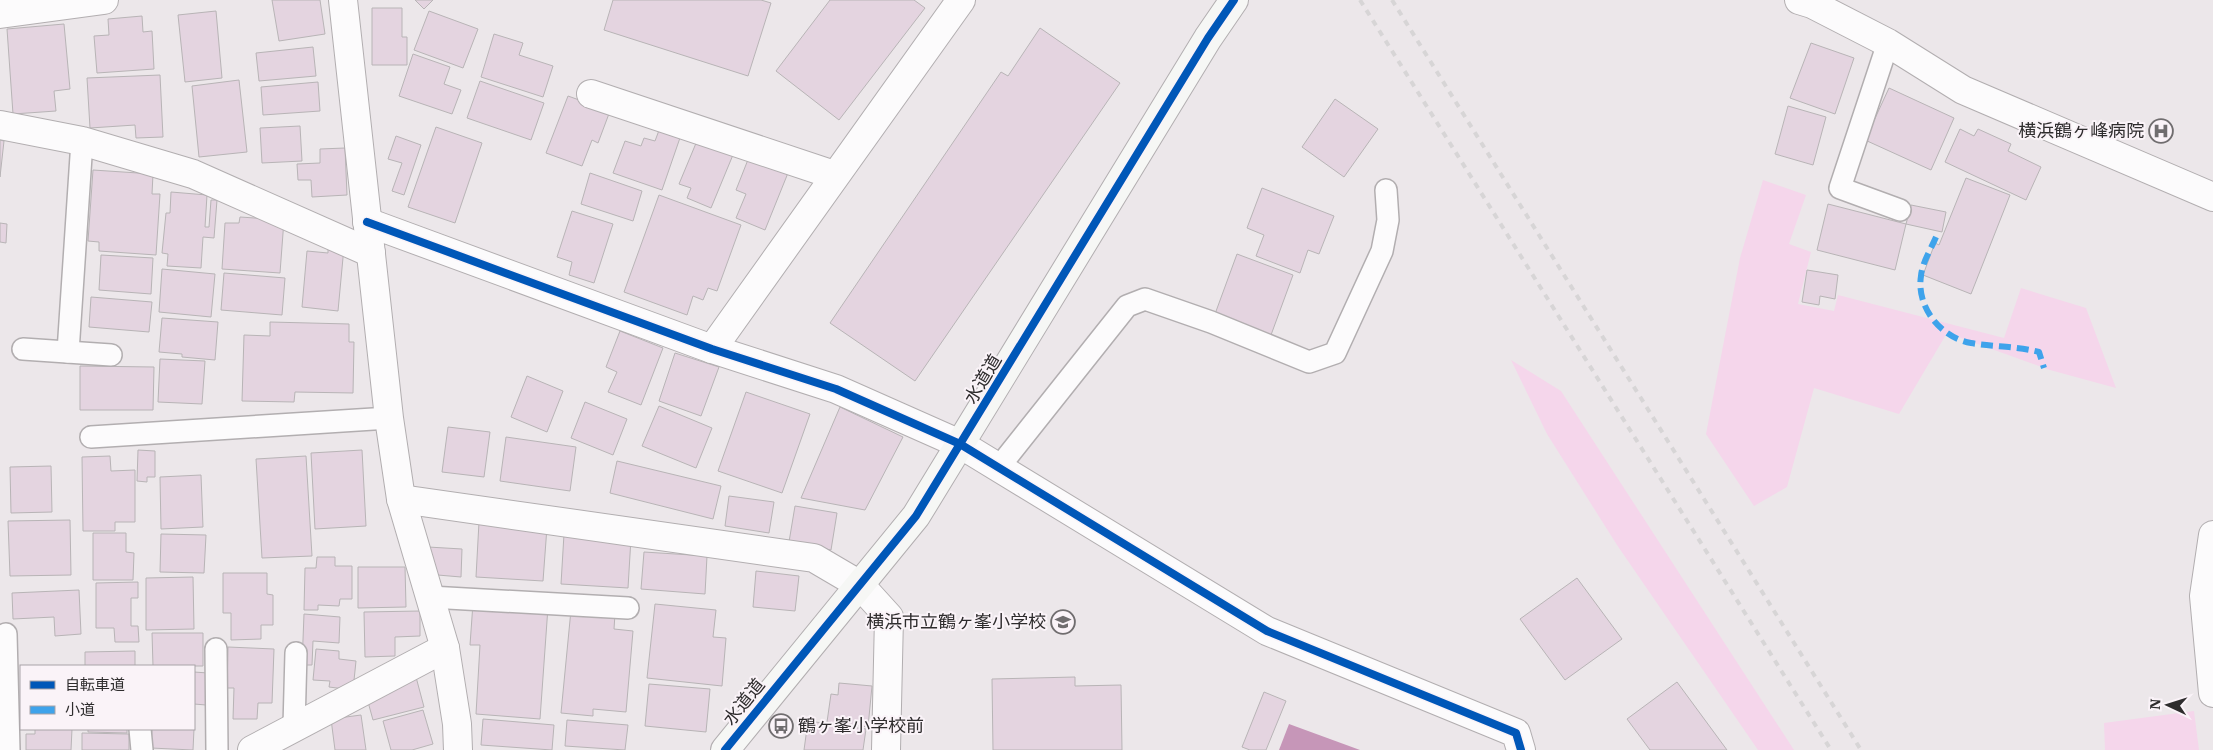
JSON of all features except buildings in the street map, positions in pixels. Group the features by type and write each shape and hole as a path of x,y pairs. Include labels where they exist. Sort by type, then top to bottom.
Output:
{"street":[{"path":"0,14 104,0"},
{"path":"343,0 389,418 401,499 444,648 457,724 458,750"},
{"path":"712,348 961,0"},
{"name":"水道道","path":"725,750 916,516 1234,0"},
{"path":"1798,0 1812,4 1888,43 1963,90 2213,197"},
{"path":"591,94 834,175"},
{"path":"0,125 82,141 192,174 371,253"},
{"path":"367,222 712,348 836,389 960,444 1267,631 1516,733 1521,750"},
{"path":"401,499 814,558 860,585 889,617 886,750"},
{"path":"2213,535 2204,596 2213,693"},
{"path":"252,750 444,648"}],"lane":[{"path":"1888,43 1840,188 1900,210"},
{"path":"68,352 82,141"},
{"path":"999,467 1127,306 1145,299 1210,322 1309,362 1335,353 1382,251 1388,220 1386,190"},
{"path":"23,349 111,355"},
{"path":"91,438 389,418"},
{"path":"430,597 628,608"},
{"path":"6,634 9,750"},
{"path":"216,649 217,750"},
{"path":"294,726 296,653"},
{"path":"140,730 142,750"}],"shaded area":[{"path":"1763,180 1806,195 1789,244 1811,252 1798,304 1834,311 1838,295 2004,338 2021,288 2086,308 2116,388 2050,370 1947,333 1899,414 1814,388 1787,487 1754,506 1706,434 1740,258"},
{"path":"1511,360 1561,391 1794,750 1758,750 1617,545 1547,434"},
{"path":"2194,711 2199,750 2105,750 2104,723"},
{"path":"1289,724 1360,750 1279,750"}],"railway":[{"path":"1360,0 1831,750"},
{"path":"1392,0 1861,750"}],"marked path":[{"path":"1936,237 1923,266 1920,288 1922,299 1933,319 1941,328 1960,340 2039,352 2044,368"}],"cycle path":[{"path":"725,750 916,516 1208,38 1234,0"},
{"path":"367,222 712,349 836,389 960,444 1267,631 1516,733 1521,750"}],"place":[{"name":"横浜鶴ヶ峰病院","path":"2161,131"},
{"name":"横浜市立鶴ヶ峯小学校","path":"1063,622"},
{"name":"鶴ヶ峯小学校前","path":"781,726"}]}
